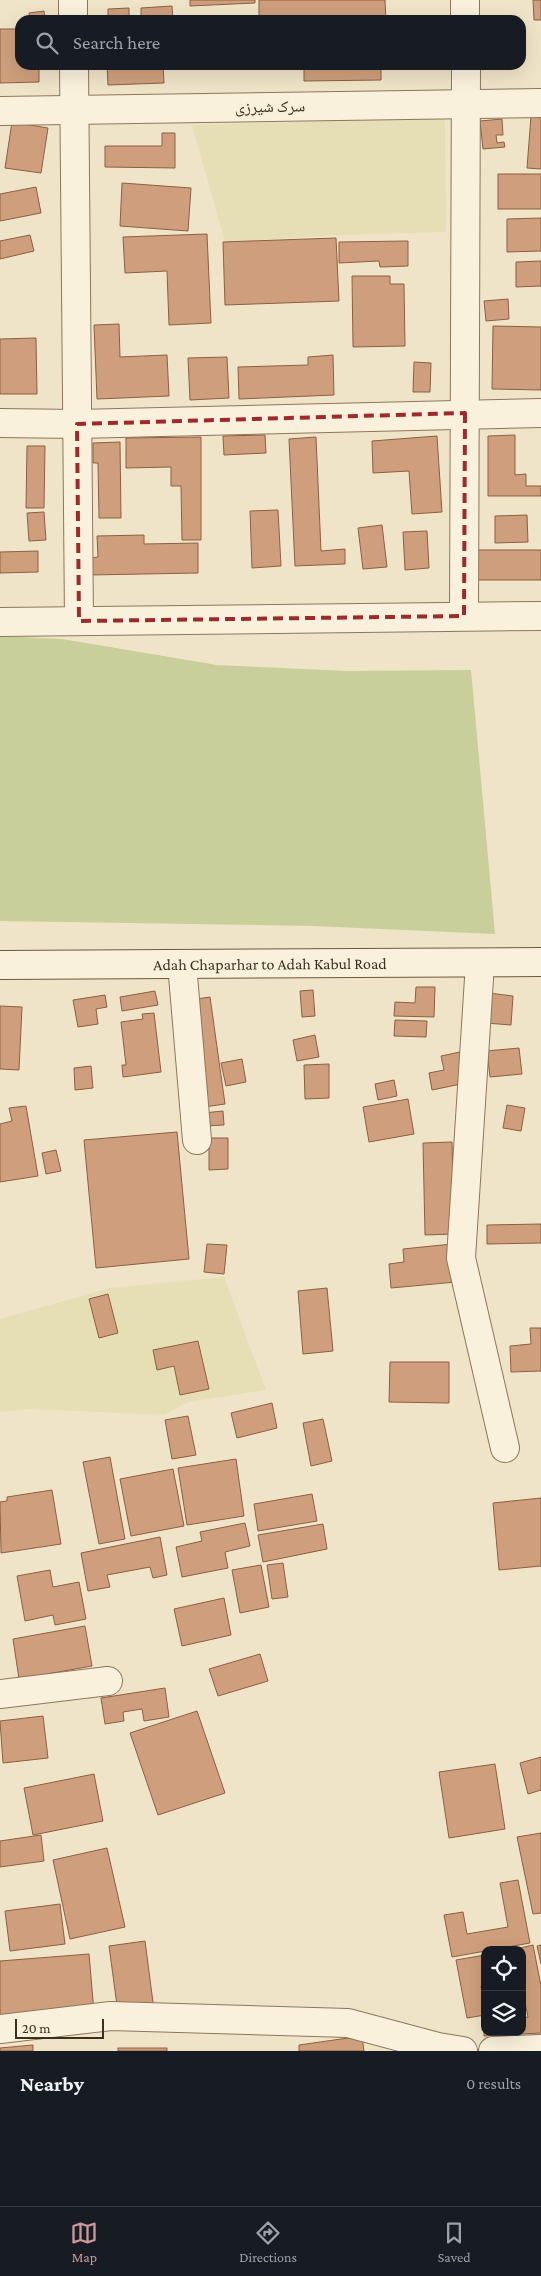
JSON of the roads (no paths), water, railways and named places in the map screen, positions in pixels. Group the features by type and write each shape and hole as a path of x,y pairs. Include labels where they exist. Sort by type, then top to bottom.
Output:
{"street":[{"path":"73,0 73,15"},
{"path":"464,0 465,15"},
{"path":"74,70 79,621"},
{"path":"464,616 466,70"},
{"name":"سرک شیرزی","path":"0,111 541,103"},
{"path":"0,423 77,424 465,413 541,413"},
{"path":"0,622 541,616"},
{"name":"Adah Chaparhar to Adah Kabul Road","path":"0,965 541,962"},
{"path":"480,963 461,1258 505,1448"},
{"path":"182,964 197,1140"},
{"path":"0,1694 108,1681"},
{"path":"0,2029 111,2016 348,2024 446,2050"},
{"path":"493,2051 541,2049"}]}
